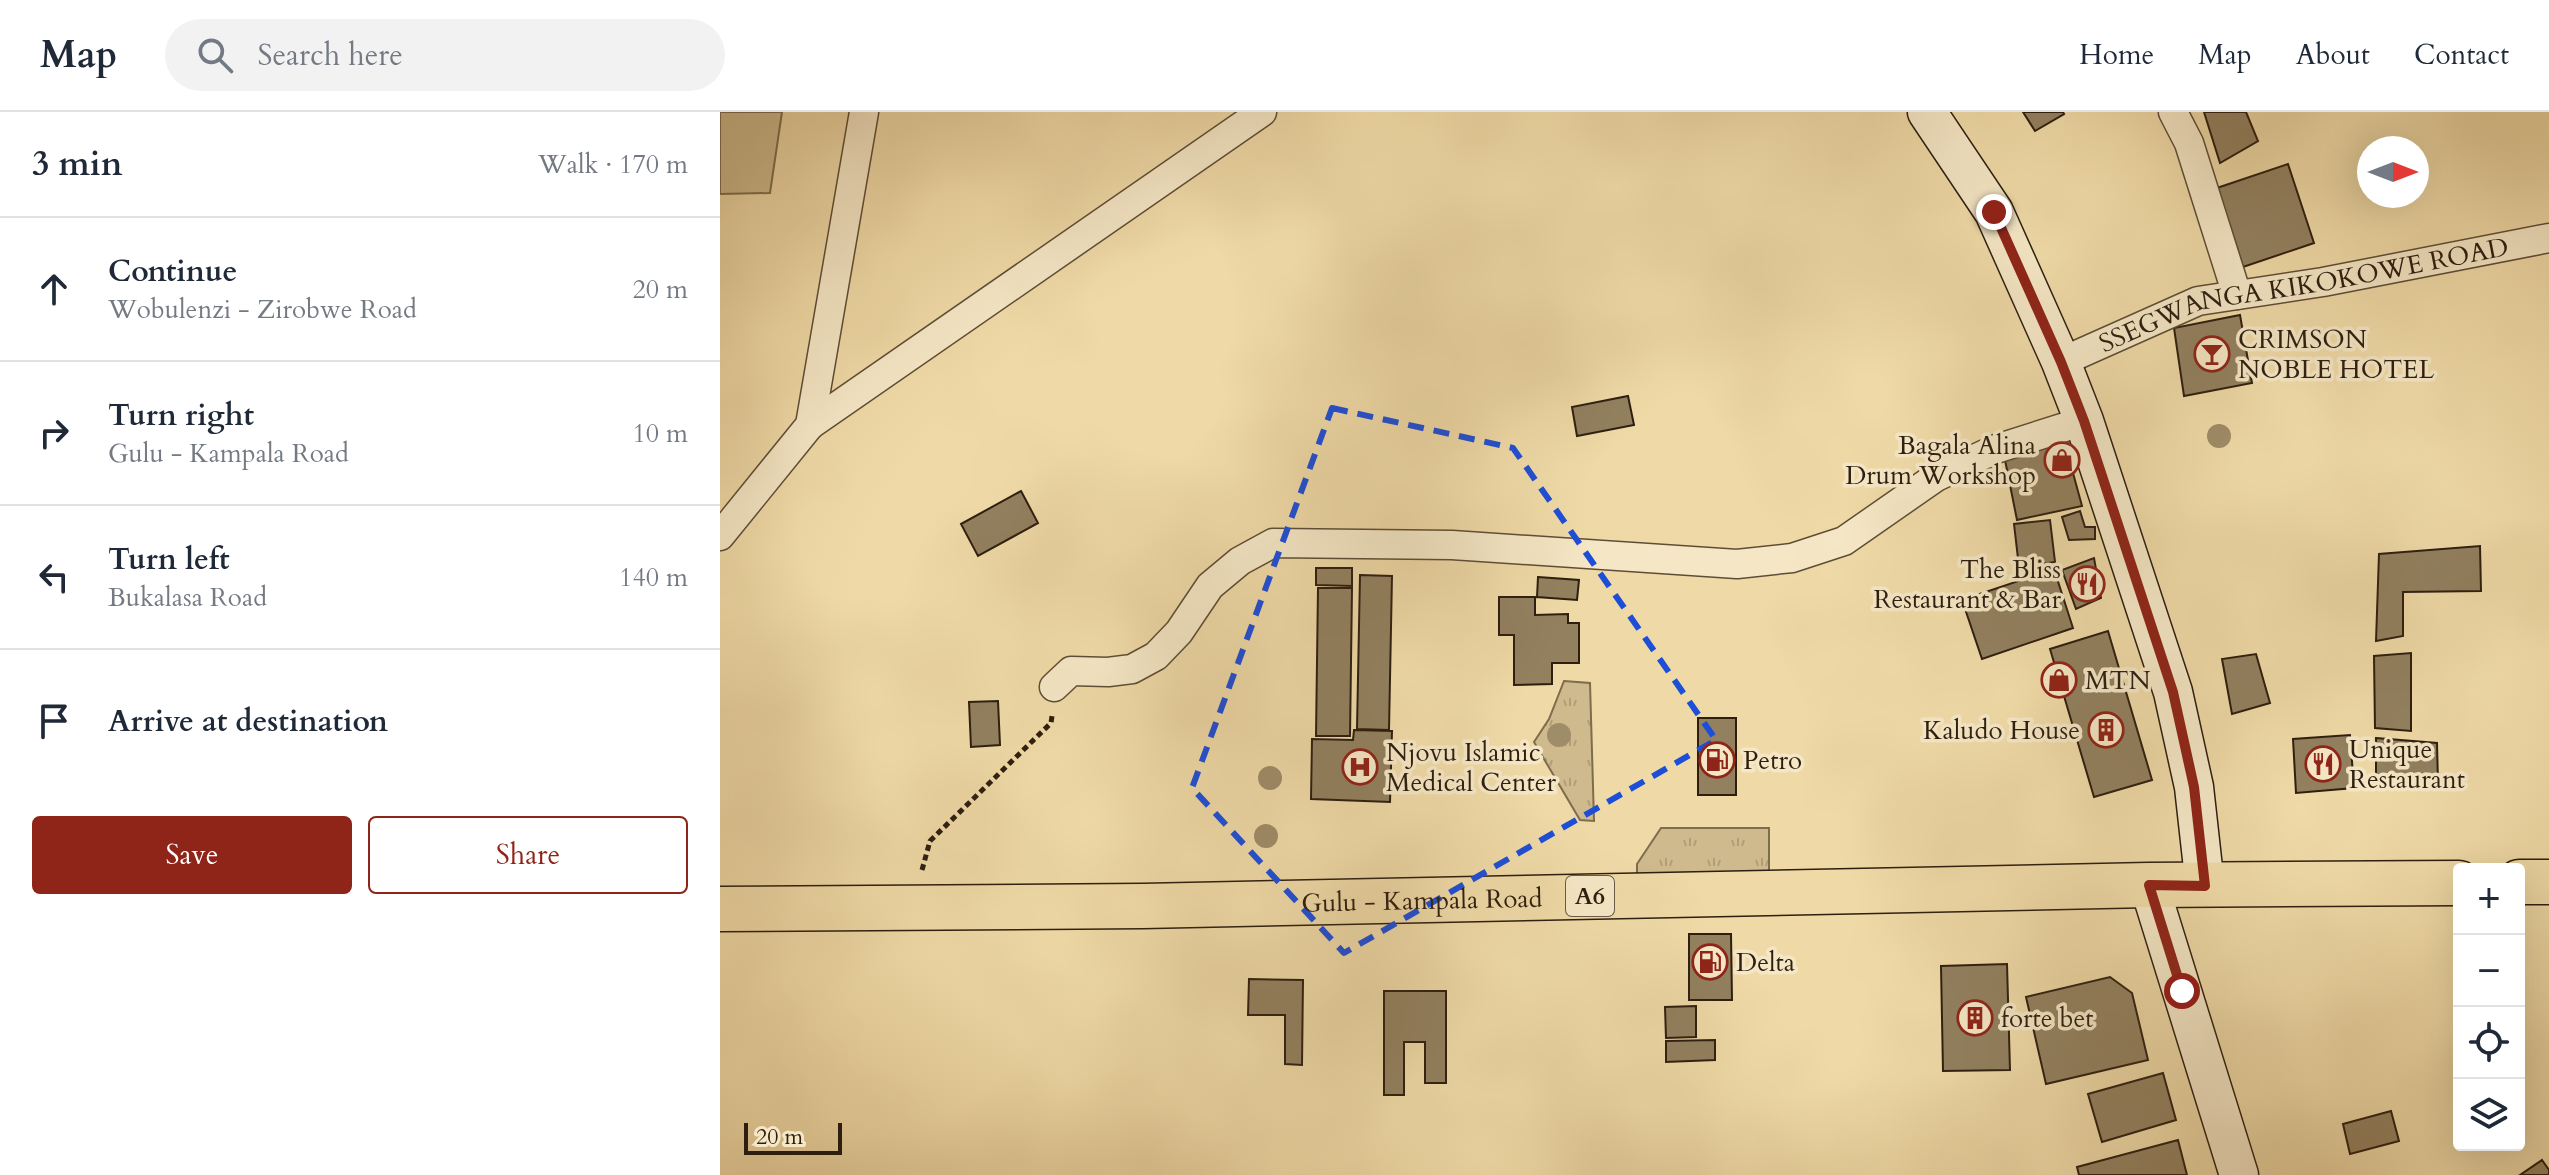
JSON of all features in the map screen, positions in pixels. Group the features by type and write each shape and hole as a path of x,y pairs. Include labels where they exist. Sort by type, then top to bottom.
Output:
{"main road":[{"path":"2525,882 2549,882"},
{"name":"Gulu - Kampala Road","path":"720,909 1143,906 2149,885 2453,883"}],"street":[{"path":"810,425 864,112"},
{"path":"720,536 810,425 1262,112"},
{"path":"1927,112 1994,212 2084,421 2173,692 2194,787 2205,886"},
{"path":"2173,112 2189,143 2237,295"},
{"name":"SSEGWANGA KIKOKOWE ROAD","path":"2061,362 2198,301 2354,277 2549,238"},
{"path":"1054,687 1071,671 1132,669 1156,656 1179,632 1210,586 1240,561 1273,543 1452,545 1737,564 1792,558 1844,541 1936,477 1996,449 2084,421"},
{"path":"2149,885 2239,1175"}],"path":[{"path":"921,882 930,841 1051,723 1054,687"}],"highlighted area":[{"path":"1332,408 1513,448 1716,740 1344,953 1192,788"}],"green space":[{"path":"720,112 782,112 770,193 720,194"},
{"path":"1564,681 1590,683 1594,821 1580,820 1534,742 1549,719"},
{"path":"1661,828 1769,828 1769,876 1637,876 1637,864"}],"building":[{"path":"2023,112 2063,112 2064,114 2035,131"},
{"path":"2204,112 2246,112 2258,141 2220,163"},
{"path":"2288,164 2314,243 2243,267 2217,188"},
{"path":"2240,315 2252,383 2184,396 2174,328"},
{"path":"1628,396 1634,425 1577,436 1572,407"},
{"path":"2049,444 2052,456 2067,451 2082,506 2017,520 2005,460"},
{"path":"1021,491 1038,523 978,556 961,524"},
{"path":"2080,511 2085,527 2095,527 2095,539 2069,540 2062,517"},
{"path":"2050,520 2055,562 2019,567 2014,524"},
{"path":"2480,546 2481,591 2403,592 2403,636 2376,641 2379,554"},
{"path":"2094,558 2101,598 2076,609 2062,570"},
{"path":"1316,568 1352,568 1352,586 1316,585"},
{"path":"2054,569 2073,628 1982,659 1962,600"},
{"path":"1360,575 1392,576 1389,730 1357,729"},
{"path":"1538,577 1579,580 1577,600 1537,597"},
{"path":"1318,588 1352,588 1350,736 1316,736"},
{"path":"1499,597 1535,597 1535,615 1568,614 1568,623 1579,623 1579,663 1552,663 1552,684 1514,685 1514,635 1499,635"},
{"name":"Kaludo House","path":"2108,631 2152,780 2094,797 2050,649"},
{"path":"2411,653 2411,731 2375,728 2374,656"},
{"path":"2256,654 2270,703 2232,714 2222,659"},
{"path":"998,701 1000,745 971,747 969,702"},
{"path":"1698,718 1736,718 1736,795 1698,795"},
{"path":"1354,730 1392,731 1390,802 1311,799 1312,739 1353,740"},
{"name":"Unique Restaurant","path":"2350,735 2354,788 2296,793 2293,739"},
{"path":"2376,738 2437,743 2438,784 2376,785"},
{"path":"1689,934 1731,934 1732,1000 1689,1000"},
{"name":"forte bet","path":"2007,964 2010,1070 1943,1071 1941,966"},
{"path":"2110,977 2132,993 2148,1060 2046,1084 2026,997"},
{"path":"1249,979 1303,980 1302,1065 1285,1064 1285,1015 1248,1015"},
{"path":"1384,991 1446,991 1446,1083 1425,1083 1425,1042 1404,1042 1404,1095 1384,1095"},
{"path":"1696,1006 1696,1037 1666,1038 1665,1007"},
{"path":"1715,1040 1715,1060 1666,1062 1666,1041"},
{"path":"2163,1073 2176,1120 2102,1142 2088,1094"},
{"path":"2391,1111 2399,1141 2350,1154 2343,1124"},
{"path":"2178,1140 2187,1175 2079,1175 2077,1167"},
{"path":"2542,1160 2549,1175 2520,1175"},
{"path":"2542,1160 2549,1175 2520,1175"}],"place":[{"name":"CRIMSON NOBLE HOTEL","path":"2212,354"},
{"name":"Bagala Alina Drum Workshop","path":"2062,460"},
{"name":"The Bliss Restaurant & Bar","path":"2087,584"},
{"name":"MTN","path":"2059,680"},
{"name":"Kaludo House","path":"2106,730"},
{"name":"Petro","path":"1717,760"},
{"name":"Unique Restaurant","path":"2323,764"},
{"name":"Njovu Islamic Medical Center","path":"1360,767"},
{"name":"Delta","path":"1710,962"},
{"name":"forte bet","path":"1975,1018"}],"route":[{"path":"1994,212 2084,421 2173,692 2194,787 2205,886 2149,885 2182,991"}]}
